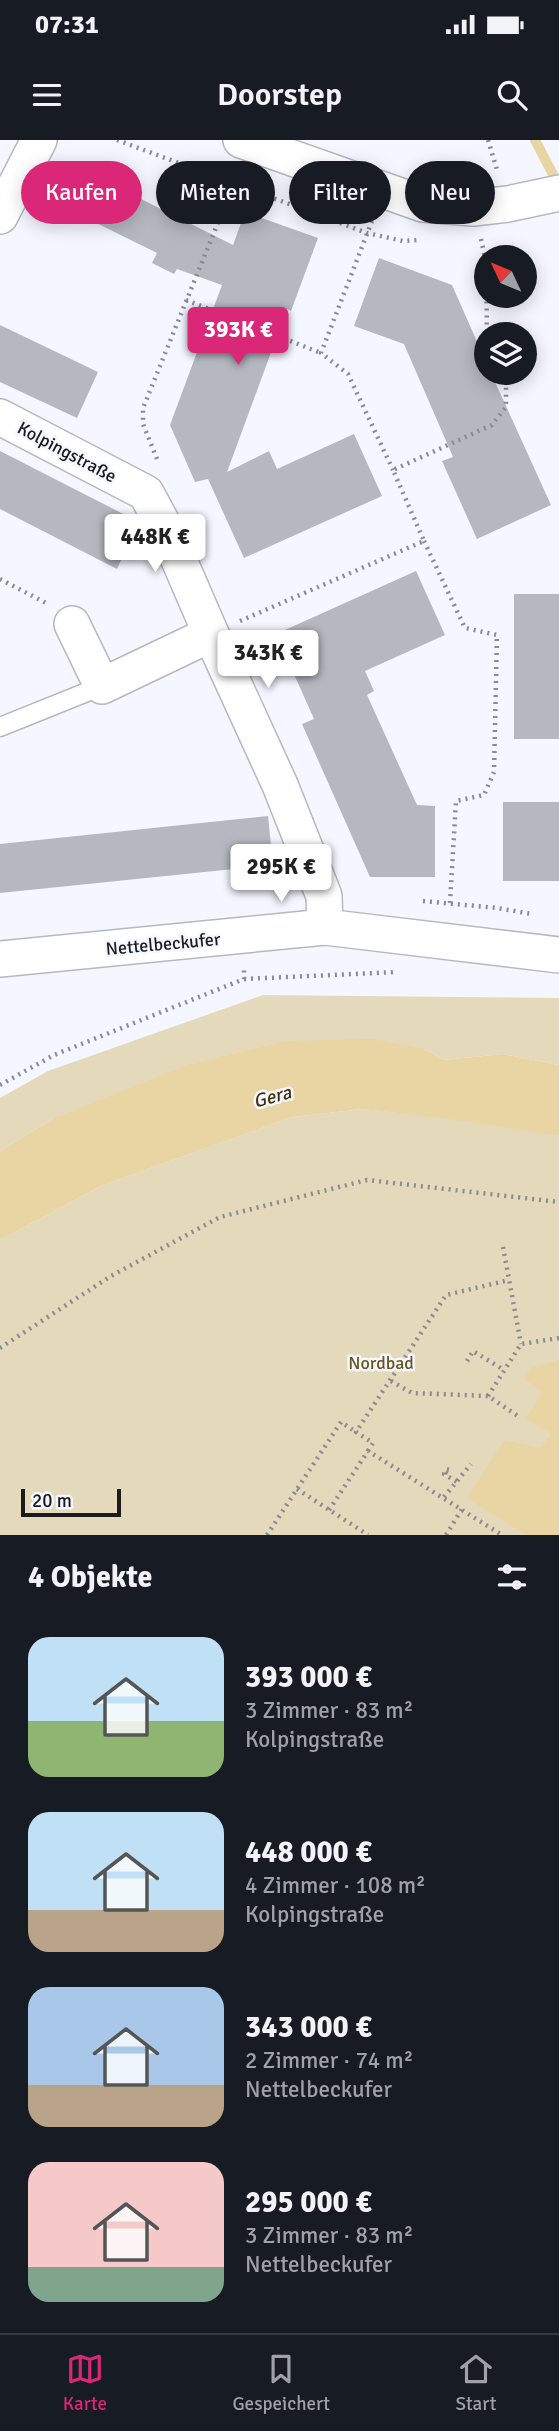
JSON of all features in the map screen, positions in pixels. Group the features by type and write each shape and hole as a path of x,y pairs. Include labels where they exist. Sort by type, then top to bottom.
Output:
{"street":[{"path":"0,216 39,140"},
{"path":"241,140 301,161"},
{"path":"495,205 550,196"},
{"name":"Kolpingstraße","path":"0,416 146,493 166,530 211,634"},
{"path":"72,624 102,686 211,634 280,785 324,896 326,928"},
{"name":"Nettelbeckufer","path":"0,959 326,928 559,956"}],"lane":[{"path":"0,727 102,686"}],"path":[{"path":"157,459 143,424 144,408 217,224"},
{"path":"321,353 370,224"},
{"path":"477,224 486,262 487,322"},
{"path":"186,300 321,353 348,373 465,628 497,635 494,772 484,795 456,801 447,942"},
{"path":"393,470 492,425 506,407 506,385"},
{"path":"211,634 424,541"},
{"path":"0,579 63,612 72,624"},
{"path":"243,936 244,979"},
{"path":"0,1085 54,1055 244,979 411,972"},
{"path":"0,1348 111,1276 220,1217 368,1180 559,1202"},
{"path":"488,1396 521,1344 503,1247"},
{"path":"356,1432 446,1294 509,1280"},
{"path":"521,1344 559,1338"},
{"path":"467,1361 473,1350 504,1370"},
{"path":"391,1381 412,1393 488,1396 517,1416"},
{"path":"267,1535 341,1422 373,1443 329,1510"},
{"path":"368,1451 502,1535"},
{"path":"444,1497 471,1464"},
{"path":"446,1472 448,1474 450,1470 446,1469 444,1474 457,1482"},
{"path":"297,1489 368,1535"},
{"path":"446,1535 462,1509"}],"green space":[{"path":"263,995 559,998 559,1065 503,1054 444,1060 424,1049 53,1119 0,1151 0,1098 48,1071"},
{"name":"Nordbad","path":"363,1109 487,1122 559,1136 559,1535 0,1535 0,1240 103,1185 293,1117"}],"water":[{"name":"Gera","path":"373,1039 424,1049 444,1060 503,1054 559,1065 559,1136 363,1109 293,1117 103,1185 0,1240 0,1151 53,1119 184,1066 285,1041"},
{"path":"559,1360 559,1535 526,1535 467,1498 504,1440 541,1448 551,1434 526,1419 542,1392 524,1379 531,1368"}],"building":[{"path":"142,200 156,206 156,224 191,224 233,245 241,224 275,223 318,238 291,311 287,309 227,472 269,451 277,469 354,434 382,496 244,558 208,479 195,482 170,425 222,285 177,269 174,274 152,263 157,253 98,224 142,224"},
{"path":"379,258 452,285 474,335 474,385 496,385 551,505 477,539 442,461 453,457 404,344 354,326"},
{"path":"0,325 98,372 77,418 0,382"},
{"path":"0,451 139,522 117,569 0,509"},
{"path":"416,571 445,635 365,671 374,691 367,695 417,805 435,806 435,877 370,877 302,724 314,719 276,634"},
{"path":"514,594 559,594 559,739 514,739"},
{"path":"503,802 559,802 559,881 503,881"},
{"path":"268,816 273,865 0,893 0,844"}],"waterway":[{"path":"535,140 559,186"}]}
